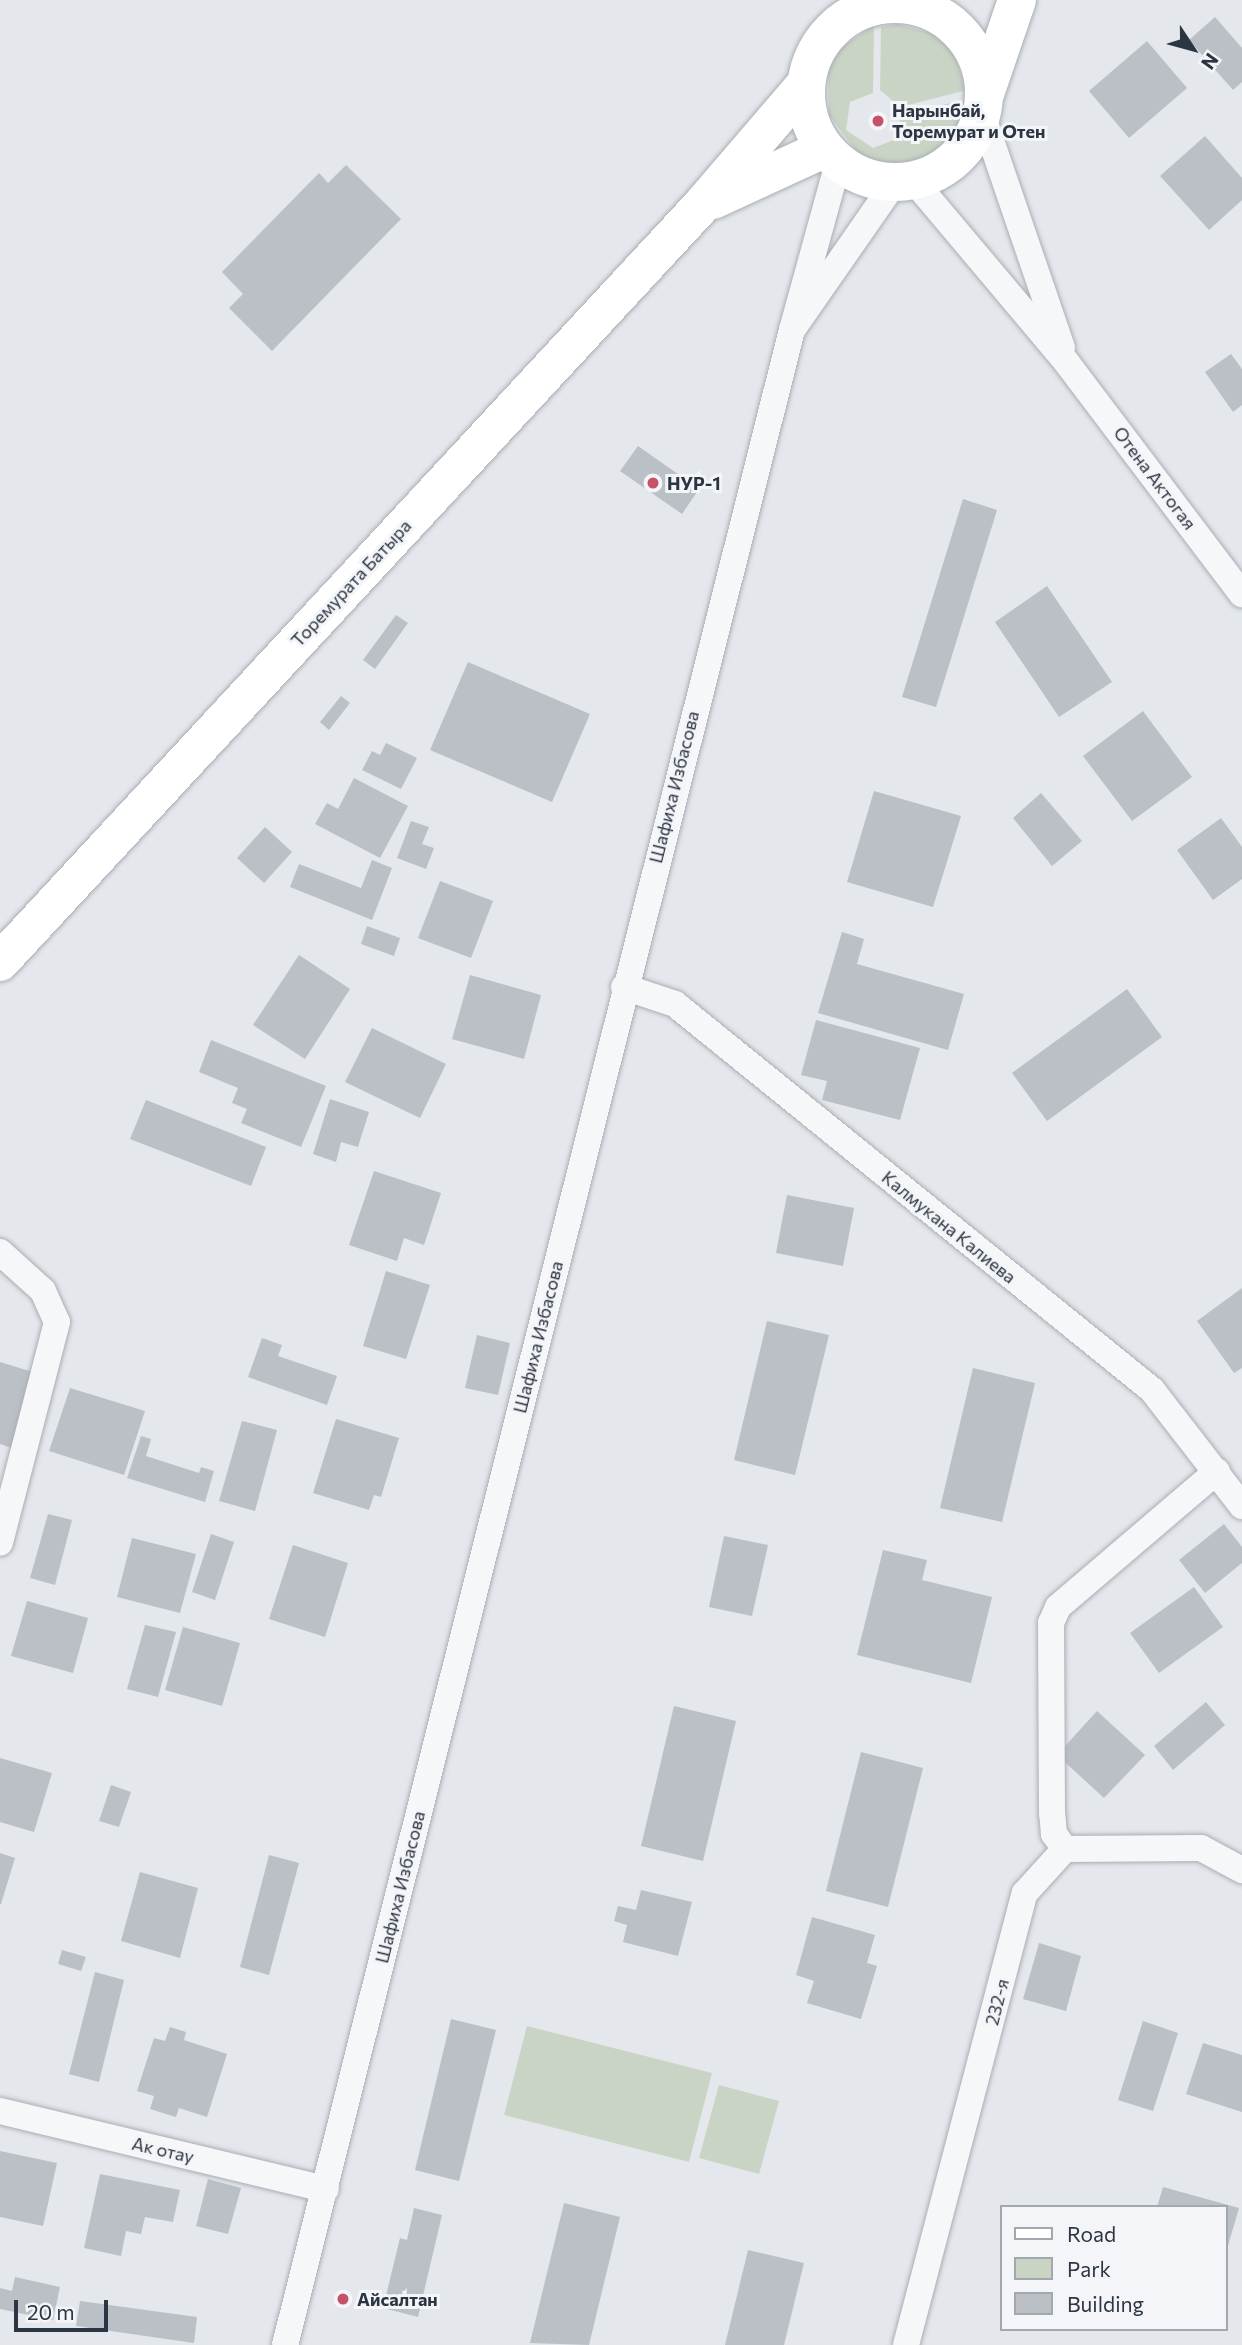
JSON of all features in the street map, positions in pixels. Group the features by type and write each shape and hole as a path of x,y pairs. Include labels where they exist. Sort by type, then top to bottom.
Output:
{"street":[{"path":"983,104 976,55 952,23 916,6 879,3 840,22 818,46 805,85 807,112 831,156 855,174 904,182 950,164 975,133 1017,0"},
{"name":"Торемурата Батыра","path":"0,962 702,205 805,85"},
{"name":"Отена Актогая","path":"983,104 1067,363"},
{"path":"702,205 831,156"},
{"name":"Шафиха Избасова","path":"285,2345 624,987 792,330 831,156"},
{"path":"792,330 904,182"},
{"name":"Отена Актогая","path":"904,182 1067,363 1240,588"},
{"name":"Калмукана Калиева","path":"624,987 675,1003 1152,1390 1242,1506"},
{"path":"0,1252 43,1291 57,1322 0,1544"},
{"path":"1217,1471 1058,1607 1051,1623 1052,1813 1054,1834 1065,1849 1201,1847 1242,1870"},
{"name":"232-я","path":"906,2345 1025,1893 1065,1849"},
{"name":"Ак отау","path":"0,2111 326,2189"}],"green space":[{"path":"898,24 938,35 953,52 967,90 900,107 880,90 881,27"},
{"path":"874,25 873,93 850,102 846,130 873,148 899,138 900,115 967,99 961,125 946,144 925,158 901,164 878,161 857,152 829,115 828,69 839,49"},
{"path":"527,2026 712,2073 689,2162 504,2115"},
{"path":"719,2085 779,2101 759,2174 699,2158"}],"building":[{"path":"1215,17 1242,48 1242,82 1233,90 1189,40"},
{"path":"1147,41 1187,88 1129,138 1089,91"},
{"path":"1205,136 1242,178 1242,200 1209,230 1160,176"},
{"path":"346,165 401,219 272,351 229,308 243,294 222,272 319,173 328,183"},
{"path":"1231,354 1242,369 1242,405 1233,412 1205,372"},
{"path":"638,446 699,489 682,514 620,471"},
{"path":"963,499 997,510 936,707 902,697"},
{"path":"1047,586 1112,682 1059,717 995,622"},
{"path":"396,615 408,623 375,669 363,660"},
{"path":"468,662 590,714 552,802 430,750"},
{"path":"341,696 350,703 329,730 320,722"},
{"path":"1143,711 1192,777 1132,821 1083,756"},
{"path":"386,743 417,758 401,789 362,770 372,751 380,755"},
{"path":"354,778 408,806 380,858 315,824 327,803 338,809"},
{"path":"874,791 961,816 933,907 847,882"},
{"path":"1041,793 1082,841 1052,866 1013,818"},
{"path":"1221,818 1242,847 1242,879 1213,900 1177,850"},
{"path":"411,821 429,827 422,844 434,848 426,869 397,858"},
{"path":"265,827 292,852 264,883 237,858"},
{"path":"372,860 392,868 372,920 290,887 299,864 361,888"},
{"path":"440,881 493,901 471,958 418,938"},
{"path":"367,926 400,938 394,956 361,944"},
{"path":"842,932 864,939 857,964 964,994 948,1050 818,1013"},
{"path":"299,955 350,989 305,1059 253,1025"},
{"path":"470,975 541,995 524,1059 452,1039"},
{"path":"1127,989 1162,1037 1047,1121 1012,1073"},
{"path":"816,1020 920,1048 900,1120 822,1100 827,1081 801,1075"},
{"path":"372,1028 446,1064 420,1118 345,1082"},
{"path":"211,1040 326,1086 301,1147 241,1123 247,1109 232,1103 238,1088 199,1072"},
{"path":"330,1099 369,1112 358,1147 341,1142 336,1162 313,1154"},
{"path":"146,1100 266,1147 251,1186 130,1139"},
{"path":"374,1171 441,1193 424,1245 404,1238 397,1261 349,1245"},
{"path":"787,1195 854,1208 843,1266 776,1253"},
{"path":"386,1271 430,1285 406,1359 363,1346"},
{"path":"1242,1288 1242,1368 1234,1373 1197,1321"},
{"path":"767,1321 829,1335 795,1475 734,1460"},
{"path":"477,1335 510,1343 498,1395 465,1388"},
{"path":"262,1338 282,1345 278,1356 337,1376 327,1405 248,1377"},
{"path":"0,1362 36,1373 12,1448 0,1444"},
{"path":"973,1368 1035,1383 1002,1522 940,1508"},
{"path":"70,1388 145,1411 124,1475 49,1451"},
{"path":"336,1419 399,1438 381,1497 374,1495 369,1510 313,1493"},
{"path":"242,1421 277,1430 255,1511 219,1501"},
{"path":"141,1436 151,1439 146,1456 199,1473 201,1467 214,1471 205,1502 127,1478"},
{"path":"48,1514 72,1520 55,1585 30,1578"},
{"path":"1224,1524 1242,1547 1242,1563 1205,1593 1179,1560"},
{"path":"211,1534 234,1542 215,1600 192,1592"},
{"path":"724,1536 768,1545 752,1616 709,1607"},
{"path":"132,1538 196,1554 180,1613 117,1597"},
{"path":"293,1545 348,1563 325,1637 269,1619"},
{"path":"883,1550 927,1560 922,1580 992,1597 971,1683 857,1655"},
{"path":"1194,1587 1223,1627 1159,1673 1130,1633"},
{"path":"27,1601 88,1618 73,1673 11,1656"},
{"path":"145,1625 176,1632 158,1697 127,1689"},
{"path":"183,1627 240,1643 222,1706 165,1690"},
{"path":"1206,1702 1225,1725 1173,1770 1154,1746"},
{"path":"674,1706 736,1721 703,1861 641,1846"},
{"path":"1097,1711 1145,1755 1104,1798 1057,1755"},
{"path":"861,1752 923,1768 888,1907 826,1891"},
{"path":"0,1758 52,1773 34,1832 0,1822"},
{"path":"111,1785 131,1792 119,1827 99,1821"},
{"path":"0,1853 15,1858 1,1904 0,1904"},
{"path":"269,1855 299,1863 269,1975 240,1967"},
{"path":"140,1872 198,1888 180,1958 121,1941"},
{"path":"641,1890 692,1902 678,1956 623,1942 627,1925 614,1921 618,1906 636,1910"},
{"path":"812,1917 875,1935 867,1963 877,1966 861,2019 807,2003 814,1981 796,1975"},
{"path":"1039,1943 1081,1956 1066,2011 1023,1999"},
{"path":"62,1950 86,1957 81,1971 58,1964"},
{"path":"95,1972 124,1980 99,2082 69,2074"},
{"path":"451,2019 496,2030 459,2181 415,2170"},
{"path":"1143,2021 1178,2033 1153,2111 1118,2100"},
{"path":"170,2027 186,2032 184,2040 227,2054 207,2117 179,2108 176,2117 150,2109 154,2096 137,2091 154,2038 165,2041"},
{"path":"1203,2043 1242,2055 1242,2112 1186,2094"},
{"path":"0,2151 57,2163 43,2226 0,2217"},
{"path":"100,2174 180,2190 173,2222 145,2217 141,2234 126,2231 121,2256 84,2248"},
{"path":"208,2179 241,2188 228,2234 196,2226"},
{"path":"1163,2187 1239,2208 1228,2246 1228,2205 1158,2205"},
{"path":"564,2203 620,2217 589,2345 530,2343"},
{"path":"414,2208 442,2215 418,2317 383,2308 400,2238 407,2240"},
{"path":"748,2250 804,2263 784,2345 725,2345"},
{"path":"15,2277 60,2287 53,2320 0,2309 0,2288 12,2291"},
{"path":"80,2301 197,2317 194,2343 76,2326"}],"place":[{"name":"Нарынбай, Торемурат и Отен","path":"878,121"},
{"name":"НУР-1","path":"653,483"},
{"name":"Айсалтан","path":"343,2299"}]}
